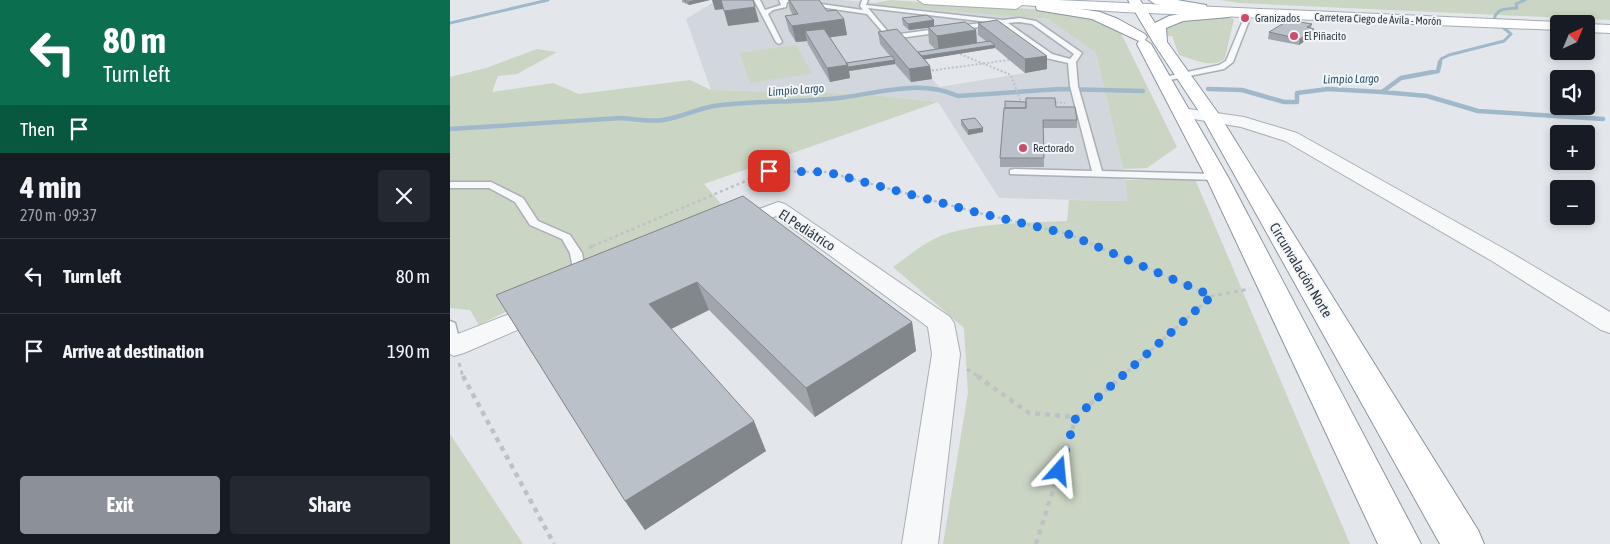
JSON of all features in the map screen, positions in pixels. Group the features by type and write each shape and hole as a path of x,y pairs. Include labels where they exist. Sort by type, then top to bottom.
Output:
{"main road":[{"path":"924,0 1043,5"},
{"path":"997,0 1043,5 1086,13 1104,18 1150,39 1159,26 1167,21 1177,18 1229,13"},
{"name":"Carretera Ciego de Ávila - Morón","path":"1043,5 1134,3 1229,13 1550,26"},
{"name":"Circunvalación Norte","path":"1134,3 1150,39 1174,78 1211,116 1463,544"},
{"path":"1595,28 1610,29"},
{"name":"Circunvalación Norte","path":"1174,78 1182,113 1217,177 1400,544"},
{"path":"1217,177 1246,177"}],"street":[{"path":"1182,113 1253,124 1298,141 1492,251 1610,324"},
{"name":"El Pediátrico","path":"716,234 778,208 941,323 946,354 920,544"},
{"path":"452,336 592,288"}],"lane":[{"path":"757,0 779,42"},
{"path":"764,14 771,9 784,6 783,0 869,13"},
{"path":"864,3 869,13 886,35 900,36 1019,20 1034,22 1078,53 1072,62 1075,88 1098,174"},
{"path":"864,3 947,16 1002,22 1050,56 1072,62"},
{"path":"1174,78 1221,68 1229,62 1249,14"},
{"path":"947,16 957,22 949,29"},
{"path":"1014,172 1217,177"},
{"path":"450,185 491,185 519,200 534,222 566,237 576,253 592,288"}],"path":[{"path":"960,54 1011,75 1022,106"},
{"path":"925,72 1009,60"},
{"path":"1050,102 1078,103"},
{"path":"576,253 769,171 827,172 979,213 1068,234 1212,296"},
{"path":"1036,544 1076,417 1212,296 1270,286"},
{"path":"452,336 463,377 554,544"},
{"path":"946,354 1029,413 1076,417"}],"shaded area":[{"path":"723,0 843,0 1048,19 1096,53 1129,201 999,198 938,102 863,94 711,90 686,19 714,2","holes":["995,48 1025,73 939,87 916,61"]}],"green space":[{"path":"890,0 1063,11 1085,15 1120,31 1177,147 1147,168 1123,169 1096,53 1048,19 870,4"},
{"path":"1221,0 1610,0 1610,20 1595,19 1595,15 1550,15 1550,17 1239,3"},
{"path":"1222,16 1234,19 1225,58 1215,63 1203,62 1179,55 1172,36 1166,36 1165,28 1179,19"},
{"path":"796,45 812,73 750,83 740,53"},
{"path":"537,49 557,52 517,74 498,76 492,92 553,83 579,94 690,80 711,90 863,94 938,102 704,184 729,213 531,299 479,325 470,310 450,308 450,77 486,68"},
{"path":"1195,179 1350,544 943,544 968,393 964,328 893,267 927,243 963,229 992,225 1067,221 1069,200 1128,201 1125,180"},
{"path":"450,434 523,544 450,544"}],"building":[{"path":"721,0 753,0 755,7 724,11"},
{"path":"789,0 819,0 827,11 836,10 844,19 792,26 785,16 798,14"},
{"path":"927,15 934,20 908,24 902,18"},
{"path":"997,20 1047,56 1025,59 978,23"},
{"path":"1289,20 1312,24 1307,27 1314,29 1300,39 1269,32"},
{"path":"965,22 976,30 937,36 928,27"},
{"path":"824,29 848,65 827,68 805,31"},
{"path":"897,29 930,66 909,69 878,32"},
{"path":"990,41 995,45 922,56 918,52"},
{"path":"892,56 895,60 848,67 846,63"},
{"name":"Rectorado","path":"1026,98 1055,98 1056,107 1075,107 1077,120 1043,120 1044,158 1000,158 1004,108 1026,108"},
{"path":"1005,101 1026,102 1026,108 1005,108"},
{"path":"975,118 983,128 968,130 961,120"},
{"path":"743,196 912,322 806,388 697,282 649,304 754,421 625,501 496,295"}],"waterway":[{"path":"450,23 548,0"},
{"name":"Limpio Largo","path":"1440,63 1441,59 1449,55 1504,41 1511,34 1494,20 1495,16 1502,10 1517,8 1516,4 1525,0"},
{"name":"Limpio Largo","path":"1382,92 1401,78 1438,71 1440,62"},
{"name":"Limpio Largo","path":"450,129 621,118 658,121 714,106 823,100 914,88 929,88 958,96 1060,89 1143,91"},
{"name":"Limpio Largo","path":"1208,89 1242,90 1284,102 1297,102 1297,93 1328,89 1382,92"},
{"path":"1382,92 1427,96 1478,111 1603,119"}],"place":[{"name":"Granizados","path":"1245,18"},
{"name":"El Piñacito","path":"1294,36"},
{"name":"Rectorado","path":"1023,148"}],"route":[{"path":"769,171 827,172 979,213 1068,234 1212,296 1076,417 1059,471"}]}
